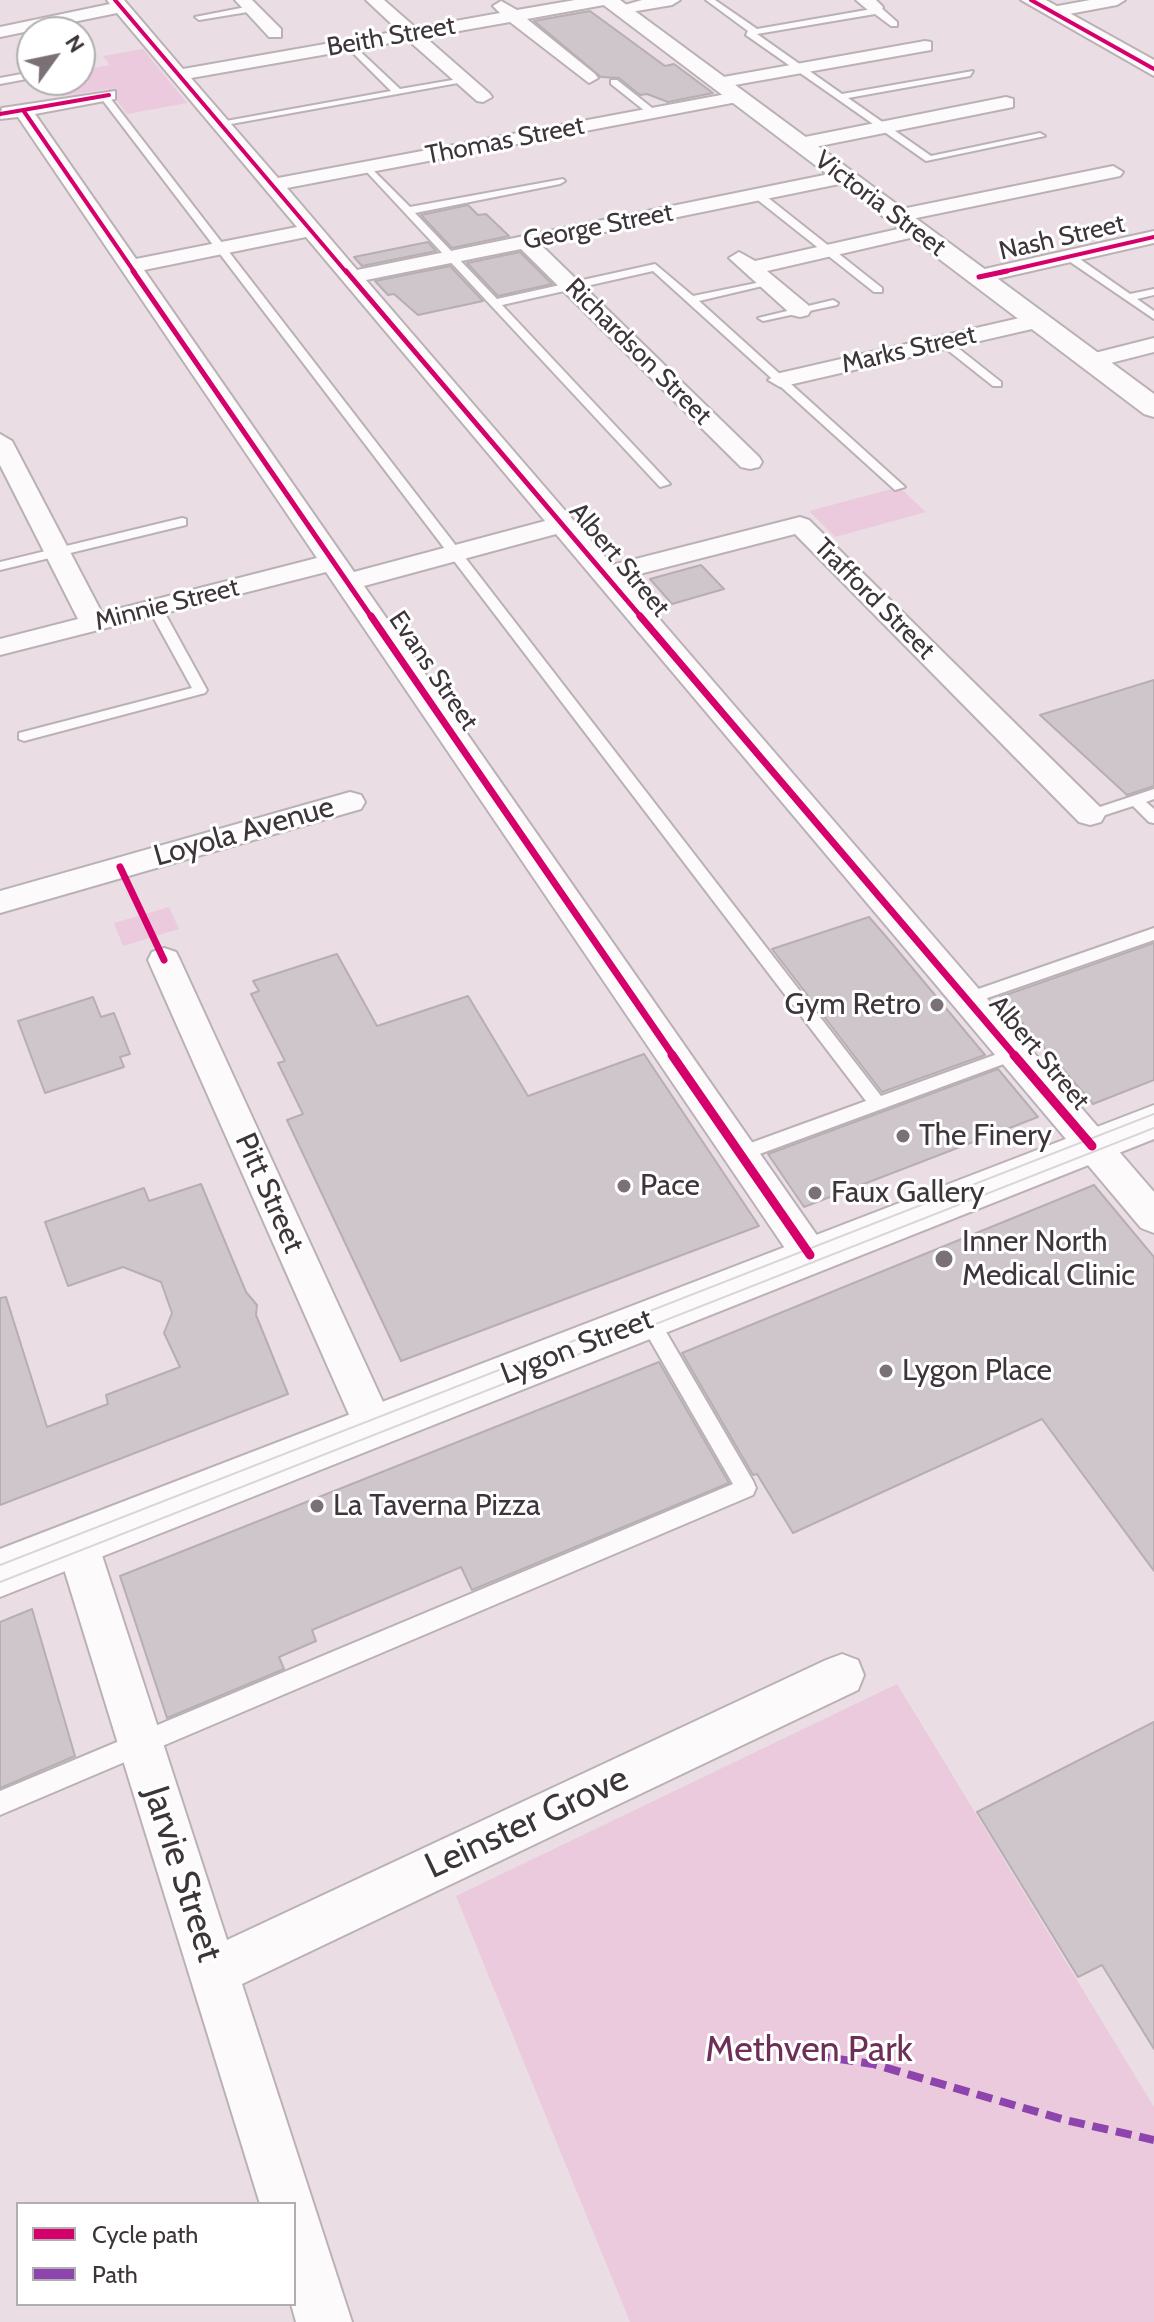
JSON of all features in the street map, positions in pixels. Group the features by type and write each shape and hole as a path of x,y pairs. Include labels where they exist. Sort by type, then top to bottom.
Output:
{"street":[{"path":"374,0 483,97"},
{"path":"493,0 589,78"},
{"name":"Beith Street","path":"179,75 513,16 610,3 672,0"},
{"path":"1031,0 1154,69"},
{"path":"1053,12 1117,0"},
{"name":"Victoria Street","path":"610,3 1154,408"},
{"path":"70,16 118,4"},
{"name":"Albert Street","path":"118,4 1154,1218"},
{"path":"247,4 275,33"},
{"name":"Thomas Street","path":"273,185 653,113 799,68 925,46"},
{"path":"11,112 106,96"},
{"path":"800,144 1006,103"},
{"name":"Evans Street","path":"11,112 130,266 810,1255"},
{"path":"752,269 829,251 907,223 1113,172"},
{"name":"George Street","path":"352,277 844,177"},
{"path":"130,266 311,230"},
{"name":"Nash Street","path":"979,277 1154,237"},
{"name":"Richardson Street","path":"526,242 750,462"},
{"path":"752,269 800,310"},
{"name":"Marks Street","path":"780,380 1037,321"},
{"path":"1091,361 1154,345"},
{"path":"0,441 94,623"},
{"name":"Minnie Street","path":"0,647 155,608 454,553 562,524"},
{"name":"Trafford Street","path":"606,575 800,525 1090,815"},
{"name":"Loyola Avenue","path":"0,902 350,802"},
{"name":"Pitt Street","path":"164,960 374,1426"},
{"name":"Lygon Street","path":"0,1573 1154,1121"},
{"name":"Jarvie Street","path":"77,1543 286,2202"},
{"name":"Leinster Grove","path":"213,1972 842,1675"},
{"path":"296,2233 324,2322"}],"lane":[{"path":"710,0 755,32"},
{"path":"199,17 247,4"},
{"path":"894,24 872,6 749,33 929,159 1040,136"},
{"path":"350,45 397,92"},
{"path":"840,97 967,71 980,79"},
{"path":"220,123 464,81"},
{"path":"614,82 653,113"},
{"path":"106,96 219,248 878,1104"},
{"path":"367,167 664,484"},
{"path":"408,211 560,181"},
{"path":"758,195 878,290"},
{"path":"1070,257 1154,316"},
{"path":"494,303 655,267 899,487"},
{"path":"690,300 752,269"},
{"path":"1128,298 1154,292"},
{"path":"763,318 833,303"},
{"path":"944,342 997,384"},
{"path":"0,566 182,522"},
{"path":"24,736 200,690 155,608"},
{"path":"1090,815 1154,794"},
{"path":"1136,800 1154,818"},
{"path":"967,999 1154,934"},
{"path":"740,1154 1014,1054"},
{"path":"0,1803 140,1741 746,1488 648,1319"}],"green space":[{"path":"143,49 187,103 127,114 108,89 96,91 96,67 110,65 103,56"},
{"path":"899,487 926,512 835,537 809,511"},
{"path":"169,907 179,929 123,946 114,923"},
{"name":"Methven Park","path":"897,1684 1154,2107 1154,2322 630,2322 456,1896"}],"building":[{"path":"590,11 665,66 674,64 713,93 668,102 647,94 640,95 619,78 601,77 534,21"},
{"path":"468,205 478,215 486,214 509,236 452,248 421,215"},
{"path":"428,242 436,251 362,266 354,257"},
{"path":"520,252 552,284 498,296 467,263"},
{"path":"450,266 483,301 418,315 394,294 388,295 375,281"},
{"path":"701,565 724,589 672,604 650,579"},
{"path":"1154,680 1154,786 1127,795 1040,715"},
{"path":"869,917 985,1055 882,1092 772,949"},
{"path":"1154,943 1154,1080 1093,1104 1000,997"},
{"path":"337,954 377,1026 468,996 528,1096 644,1054 759,1226 401,1361 287,1120 303,1114 278,1063 285,1061 251,994 259,991 253,981"},
{"path":"93,997 101,1017 114,1013 130,1054 120,1057 124,1067 45,1093 18,1021"},
{"name":"The Finery","path":"998,1069 1038,1117 804,1207 768,1154"},
{"path":"201,1184 246,1292 257,1305 256,1315 288,1394 0,1505 0,1298 6,1297 47,1427 108,1404 106,1395 180,1367 164,1333 172,1313 161,1282 123,1267 68,1286 45,1222 144,1188 149,1201"},
{"path":"1094,1185 1154,1257 1154,1571 1042,1419 793,1533 757,1474 753,1475 682,1353"},
{"path":"659,1362 729,1483 472,1590 461,1567 312,1630 316,1641 279,1657 284,1669 167,1718 120,1576"},
{"path":"32,1609 75,1756 0,1788 0,1622"},
{"path":"1154,1722 1154,2049 1102,1965 1078,1977 977,1812"}],"tram line":[{"path":"0,1565 1154,1114"},
{"path":"0,1582 1154,1128"}],"marked path":[{"path":"790,2052 873,2064 1065,2120 1154,2140"}],"cycle path":[{"path":"115,0 1092,1146"},
{"path":"1031,0 1154,69"},
{"path":"0,114 109,95"},
{"path":"23,110 810,1255"},
{"path":"979,277 1154,237"},
{"path":"120,867 164,960"}],"place":[{"name":"Gym Retro","path":"937,1005"},
{"name":"The Finery","path":"903,1136"},
{"name":"Pace","path":"624,1186"},
{"name":"Faux Gallery","path":"815,1193"},
{"name":"Inner North Medical Clinic","path":"944,1259"},
{"name":"Lygon Place","path":"886,1371"},
{"name":"La Taverna Pizza","path":"317,1506"}]}
